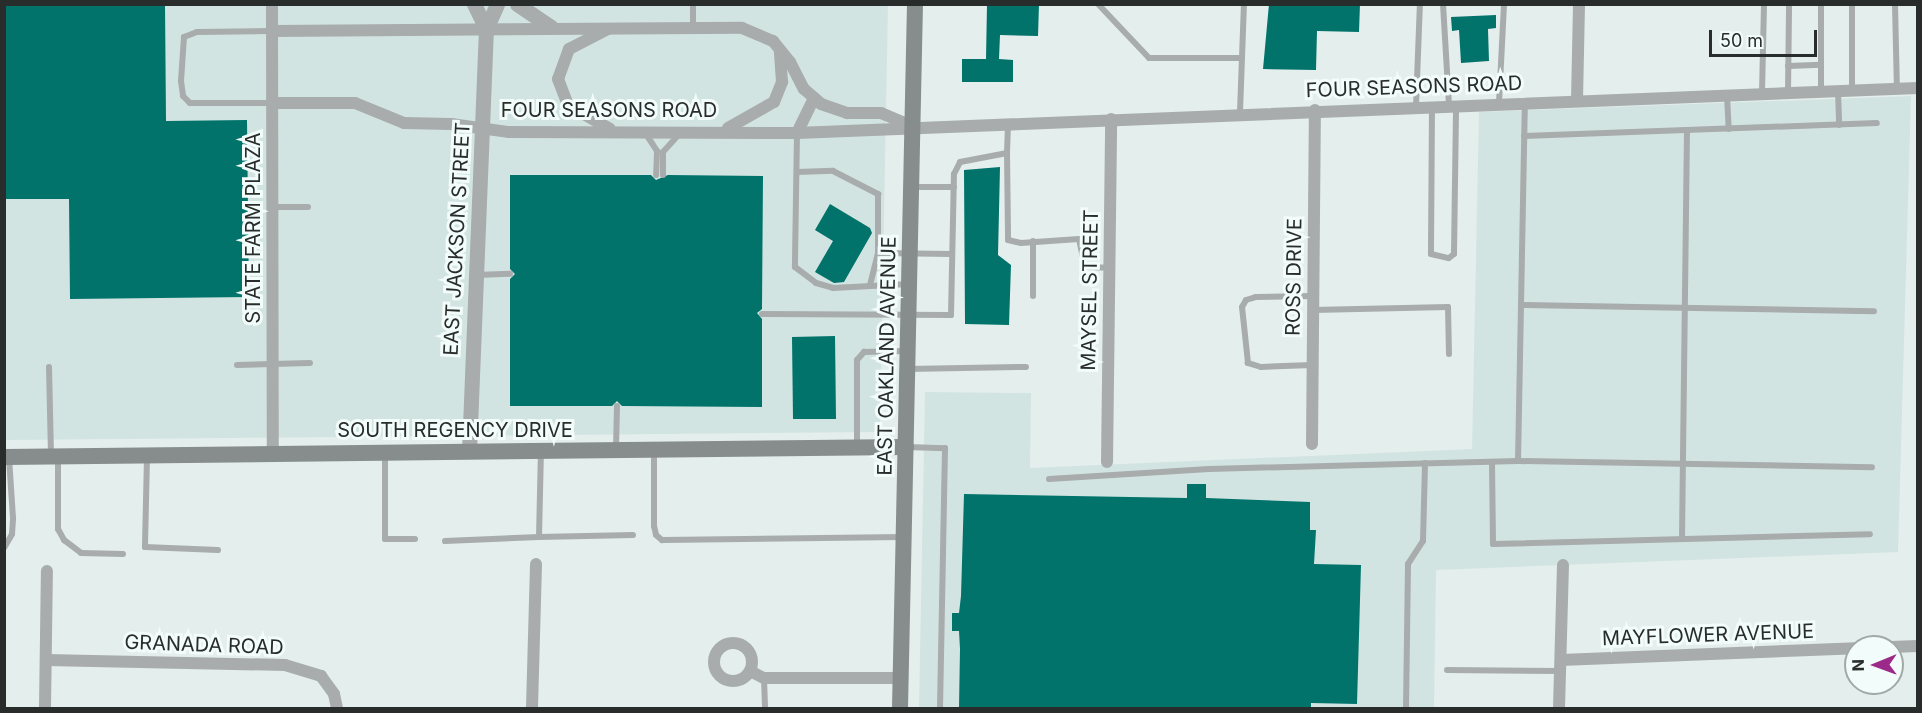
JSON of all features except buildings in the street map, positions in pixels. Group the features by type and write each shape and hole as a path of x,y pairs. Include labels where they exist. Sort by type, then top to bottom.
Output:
{"main road":[{"name":"EAST OAKLAND AVENUE","path":"900,708 915,4"},
{"name":"SOUTH REGENCY DRIVE","path":"7,457 54,454 616,450 654,447 906,447"}],"street":[{"name":"STATE FARM PLAZA","path":"272,4 273,452"},
{"name":"EAST JACKSON STREET","path":"474,4 486,29"},
{"name":"EAST JACKSON STREET","path":"469,451 475,275 484,129 486,29 497,4"},
{"path":"517,4 551,27"},
{"path":"1577,100 1579,4"},
{"path":"615,26 569,49 558,80 568,105 615,132"},
{"path":"272,31 693,26 758,32 780,50 814,98 797,133"},
{"path":"724,130 774,102 782,82 780,50"},
{"name":"FOUR SEASONS ROAD","path":"272,103 355,103 404,123 509,132 724,130 797,133 882,132 913,126 1240,112 1917,88"},
{"name":"FOUR SEASONS ROAD","path":"814,98 834,109 881,113 913,126"},
{"name":"ROSS DRIVE","path":"1312,444 1315,110"},
{"name":"MAYSEL STREET","path":"1107,462 1111,119"},
{"path":"532,708 536,564"},
{"path":"1559,708 1563,565"},
{"path":"45,708 47,571"},
{"name":"MAYFLOWER AVENUE","path":"1560,666 1844,649"},
{"name":"GRANADA ROAD","path":"46,660 285,665 321,676 334,694 337,708"},
{"path":"750,671 764,678 901,678"}],"lane":[{"path":"693,4 693,26"},
{"path":"1098,4 1149,58 1241,58"},
{"path":"1240,112 1244,4"},
{"path":"1416,106 1420,4"},
{"path":"1432,106 1431,254 1449,258 1454,254 1452,105 1443,4"},
{"path":"1499,103 1504,4"},
{"path":"1762,93 1764,4"},
{"path":"1788,92 1789,4"},
{"path":"1821,4 1821,91"},
{"path":"1852,4 1852,90"},
{"path":"1895,4 1897,89"},
{"path":"272,31 197,32 184,37 181,45 183,96 190,102 272,103"},
{"path":"1788,66 1821,65"},
{"path":"1838,91 1839,125"},
{"path":"1727,94 1729,129"},
{"path":"1518,462 1525,102"},
{"path":"1008,123 1005,234 1014,242 1079,239 1085,267 1110,268"},
{"path":"1524,136 1877,123"},
{"path":"1682,539 1688,130"},
{"path":"644,131 657,151 660,175 663,152 684,131"},
{"path":"797,133 795,267 816,283 833,288 909,284"},
{"path":"762,314 951,315 954,187 960,162 1007,153"},
{"path":"797,172 833,171 878,194 878,253 870,286"},
{"path":"911,187 954,187"},
{"path":"272,207 308,207"},
{"path":"1033,241 1033,296"},
{"path":"878,253 952,254"},
{"path":"475,275 510,274"},
{"path":"1313,365 1261,367 1248,363 1242,317 1246,300 1256,297 1314,296"},
{"path":"1521,305 1874,311"},
{"path":"1313,310 1448,307 1449,354"},
{"path":"856,448 857,360 864,352 908,351"},
{"path":"237,364 310,363"},
{"path":"49,366 58,529 64,540 81,553 123,554"},
{"path":"908,369 1026,367"},
{"path":"616,450 617,406"},
{"path":"654,447 654,526 656,535 662,540 904,537"},
{"path":"906,447 945,448 940,708"},
{"path":"539,537 541,451"},
{"path":"384,452 385,539 414,539"},
{"path":"147,453 145,547 218,550"},
{"path":"4,548 12,534 13,518 7,457"},
{"path":"1492,462 1493,544 1870,534"},
{"path":"1049,479 1209,469 1492,462 1872,467"},
{"path":"1406,708 1408,564 1423,541 1425,463"},
{"path":"445,541 633,535"},
{"path":"1447,670 1560,666"},
{"path":"764,678 765,708"}],"shaded area":[{"path":"5,5 888,5 880,432 5,440"},
{"path":"1911,96 1898,552 1436,570 1434,708 919,708 925,392 1031,393 1030,468 1472,449 1479,112"}]}
